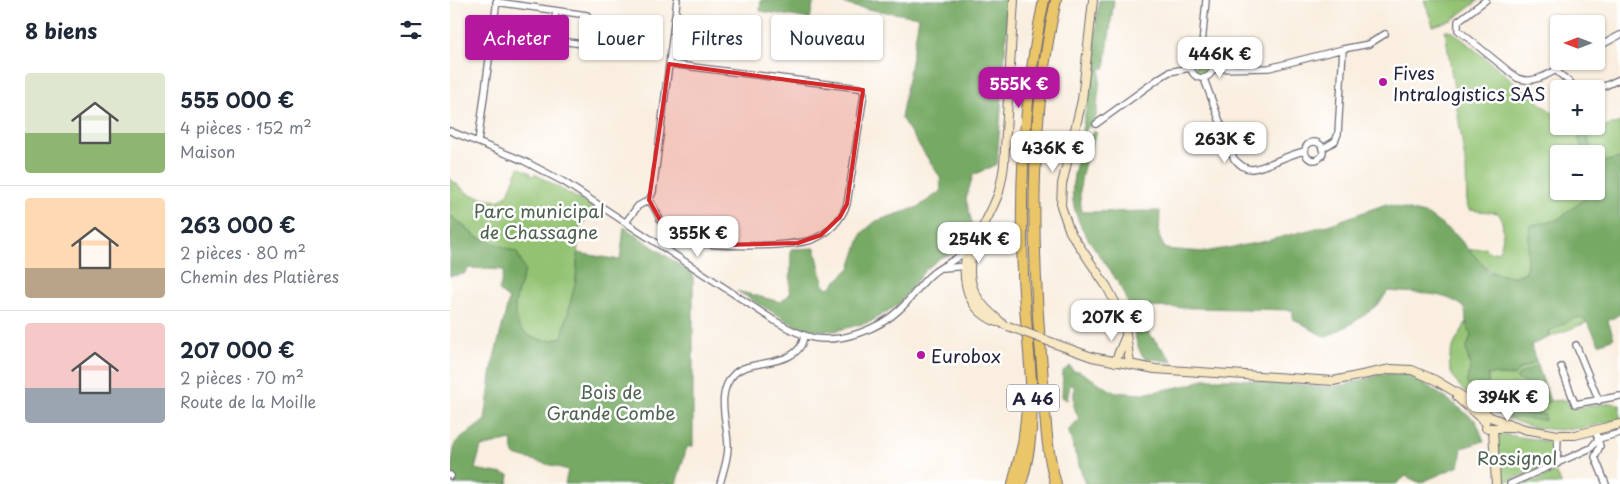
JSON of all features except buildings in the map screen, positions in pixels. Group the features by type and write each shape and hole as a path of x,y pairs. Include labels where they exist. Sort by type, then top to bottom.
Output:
{"highway":[{"name":"A 46","path":"1021,484 1030,450 1033,419 1022,238 1023,163 1032,66 1044,0"},
{"name":"A 46","path":"1056,0 1040,101 1033,196 1034,268 1046,420 1056,484"},
{"path":"1013,484 1022,450 1026,416 1025,311"},
{"path":"1046,420 1064,484"}],"street":[{"path":"626,222 638,206 649,200 653,192 677,0"},
{"path":"941,268 965,263 972,253 999,191 1004,165 1014,0"},
{"path":"1093,0 1083,93 1062,184 1061,206 1070,232 1117,304 1127,332 1130,364"},
{"path":"1201,56 1206,0"},
{"path":"1486,0 1467,12 1458,21 1457,26 1461,34 1517,78 1532,81 1555,70 1567,80"},
{"path":"478,142 496,1 586,14 583,44 552,40 556,11"},
{"path":"1213,69 1269,68 1369,44 1385,34"},
{"path":"1605,43 1620,35"},
{"path":"1322,149 1335,141 1338,134 1343,49"},
{"path":"1201,56 1208,58 1213,69 1209,76 1204,79 1194,76 1190,68 1192,61 1201,56"},
{"path":"649,200 658,211 666,231 674,237 683,240 727,245 798,243 812,240 827,231 844,210 863,98 863,90 858,88 669,64"},
{"path":"1096,124 1160,77 1169,72 1190,68"},
{"path":"1204,79 1226,141 1234,159 1241,166 1252,169 1293,153 1304,151 1308,144 1314,142 1319,144 1322,149 1322,155 1315,160 1309,159 1304,151"},
{"path":"1605,86 1620,79"},
{"path":"450,131 524,161 564,182 775,321 804,335 819,339 836,338 878,325 899,311 932,273 949,261 965,263"},
{"path":"990,210 967,250 964,281 973,304 990,319 1092,357 1178,370 1333,381 1402,368 1420,373 1450,390 1490,424 1558,435 1620,433"},
{"path":"965,263 975,294 984,307 1006,325"},
{"path":"1116,362 1127,332"},
{"path":"720,484 728,447 722,400 728,385 735,373 775,362 796,352 803,341 804,335"},
{"path":"1576,346 1599,401"},
{"path":"1561,367 1575,404 1620,396"},
{"path":"1490,424 1496,484"},
{"path":"1510,484 1591,448 1597,435 1620,424"},
{"path":"1557,464 1558,435"},
{"path":"1597,435 1600,446 1595,457 1606,484"}],"highlighted area":[{"path":"669,64 863,90 847,204 840,217 821,235 798,243 727,245 683,240 666,231 649,200"}],"green space":[{"path":"761,0 814,0 811,15 785,15 760,11"},
{"path":"834,0 1008,0 997,164 973,175 966,199 973,227 957,252 940,258 925,270 898,305 870,322 835,331 801,329 737,291 781,302 790,294 791,249 815,248 824,285 829,288 850,268 862,233 876,221 918,207 941,191 940,177 901,118 919,17 854,7"},
{"path":"1099,0 1114,0 1105,68 1101,68 1096,118 1084,132 1082,131 1090,87"},
{"path":"1424,0 1479,0 1452,20 1433,26"},
{"path":"1445,30 1453,32 1550,111 1550,135 1577,135 1582,145 1550,145 1550,200 1583,200 1557,220 1530,226 1526,272 1508,276 1500,275 1488,269 1469,250 1485,248 1490,253 1499,251 1503,237 1503,226 1498,213 1469,210 1467,204 1466,168"},
{"path":"1202,61 1207,63 1209,68 1207,73 1202,75 1197,73 1195,68 1197,63"},
{"path":"1620,122 1620,158 1605,162 1605,145 1590,145 1587,135 1605,135 1605,127"},
{"path":"1094,131 1097,133 1085,161 1081,181 1080,202 1082,212 1160,211 1159,236 1165,249 1204,252 1262,242 1328,225 1386,204 1428,215 1456,235 1489,272 1514,277 1526,272 1530,226 1557,220 1583,200 1605,200 1605,162 1620,158 1620,314 1608,321 1614,338 1599,344 1587,323 1579,317 1574,318 1549,331 1550,337 1531,345 1536,362 1520,369 1514,376 1488,374 1488,387 1497,398 1501,398 1511,385 1525,386 1526,383 1516,379 1521,373 1538,366 1550,401 1534,409 1528,408 1521,402 1513,399 1509,403 1522,412 1545,415 1545,420 1508,417 1490,410 1483,404 1466,382 1471,367 1466,349 1471,336 1466,322 1465,308 1448,298 1428,294 1388,291 1383,299 1369,312 1327,337 1293,319 1293,310 1145,307 1144,328 1174,362 1145,358 1136,340 1127,301 1110,270 1081,226 1075,211 1072,194 1074,175 1082,147"},
{"path":"1578,135 1587,135 1590,145 1581,145"},
{"name":"Parc municipal de Chassagne","path":"519,167 531,173 530,175 534,176 535,174 594,208 572,240 578,243 576,280 562,337 554,339 536,339 523,332 518,325 515,316 516,298 525,271 517,253 477,237 450,215 450,179 469,194 498,201 508,194"},
{"name":"Bois de Grande Combe","path":"450,215 477,237 517,252 525,271 516,298 515,316 523,332 540,340 562,337 576,280 578,253 620,260 624,227 693,274 693,446 687,447 676,484 565,484 568,470 514,455 511,440 481,447 475,469 509,475 508,484 453,484 454,474 450,474 455,443 485,420 493,362 509,299 499,291 504,270 469,268 464,274 450,276"},
{"path":"1574,318 1583,318 1588,322 1550,337 1549,331"},
{"path":"1466,322 1471,336 1466,349 1478,402 1460,387 1450,367 1453,346"},
{"path":"1536,362 1538,366 1521,373 1516,379 1527,383 1526,386 1511,385 1502,398 1497,398 1488,387 1488,374 1514,376 1520,369"},
{"path":"1070,366 1073,371 1079,371 1114,392 1142,394 1189,385 1203,379 1237,379 1328,387 1344,385 1385,373 1403,374 1416,378 1476,421 1484,441 1462,448 1459,466 1420,483 1406,476 1396,484 1085,484 1068,431 1079,419 1074,407 1074,385 1070,385 1067,400 1062,397 1063,371"},
{"path":"1513,399 1521,402 1528,408 1534,409 1550,401 1567,400 1569,407 1573,408 1612,403 1620,405 1620,419 1584,428 1559,430 1535,428 1501,416 1545,420 1544,415 1522,412 1509,403"},
{"name":"Rossignol","path":"1495,433 1552,442 1555,463 1500,484"},
{"path":"1555,472 1562,484 1519,484 1531,478 1535,481"}],"place":[{"name":"Fives Intralogistics SAS","path":"1383,82"},
{"name":"Eurobox","path":"921,355"}]}
